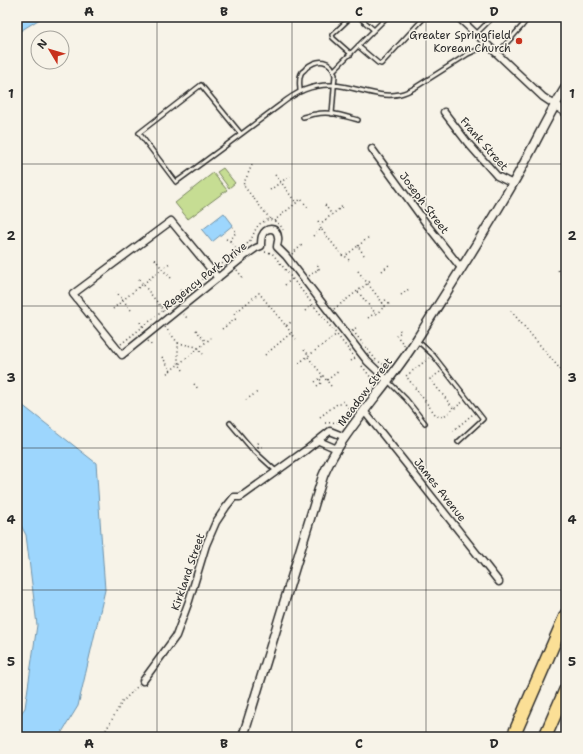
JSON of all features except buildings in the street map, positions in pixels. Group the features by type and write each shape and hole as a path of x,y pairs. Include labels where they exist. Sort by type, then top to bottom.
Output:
{"highway":[{"path":"513,737 566,615"},
{"path":"545,737 566,689"}],"street":[{"path":"458,17 543,97 566,112"},
{"name":"Meadow Street","path":"243,737 323,476 328,464 345,437 388,381 415,342 513,184 566,87"},
{"name":"Frank Street","path":"444,112 467,142 497,176 513,184"},
{"name":"Joseph Street","path":"372,149 428,226 461,268"},
{"name":"Regency Park Drive","path":"218,278 171,221 73,294 122,355 218,278 252,250 262,249 261,236 269,229 278,234 277,247 286,256 367,361 388,381"},
{"name":"James Avenue","path":"364,411 408,464 499,582"},
{"name":"Kirkland Street","path":"143,681 176,636 189,601 206,545 216,522 234,497 242,496 319,441 330,431 345,437"},
{"path":"319,441 337,449"}],"lane":[{"path":"351,17 332,35 333,38 351,54"},
{"path":"359,17 374,30"},
{"path":"334,70 387,17"},
{"path":"358,46 381,64 424,17"},
{"path":"476,34 493,17"},
{"path":"497,54 529,17"},
{"path":"241,134 200,86 139,133 176,182 241,134 288,98 300,91 313,87 334,85 375,93 398,94 416,87 468,54 479,49 490,47"},
{"path":"300,91 300,79 302,72 310,65 318,61 330,64 335,75 332,114"},
{"path":"303,117 317,113 347,116 358,120"},
{"path":"415,342 421,344 433,355 484,419 458,442"},
{"path":"388,381 406,399 425,423"},
{"path":"230,423 252,449 276,471"}],"path":[{"path":"252,165 243,185 271,220"},
{"path":"275,175 296,203"},
{"path":"270,190 290,176"},
{"path":"274,221 301,199 309,209"},
{"path":"320,224 344,205"},
{"path":"325,206 332,215"},
{"path":"222,264 250,241 256,227 259,224 268,220 274,221 281,225 284,233"},
{"path":"318,221 321,229 341,254 349,260"},
{"path":"230,241 236,232 232,226"},
{"path":"313,236 321,229"},
{"path":"345,256 369,237"},
{"path":"226,239 230,241 238,251"},
{"path":"562,240 566,245"},
{"path":"290,255 302,246"},
{"path":"358,246 364,255"},
{"path":"262,249 272,253 294,278 374,381 373,388"},
{"path":"155,260 171,278"},
{"path":"113,309 171,262"},
{"path":"382,271 390,264"},
{"path":"308,278 319,269 316,267 318,265"},
{"path":"233,274 237,270 243,278"},
{"path":"558,270 566,279"},
{"path":"358,271 385,306"},
{"path":"120,345 184,296 207,276"},
{"path":"285,285 294,278"},
{"path":"139,279 164,311"},
{"path":"330,313 372,280"},
{"path":"401,295 409,289"},
{"path":"180,290 184,296"},
{"path":"358,291 375,312"},
{"path":"116,292 131,310"},
{"path":"234,314 259,293 296,339"},
{"path":"382,303 387,299"},
{"path":"368,318 375,312 376,314 390,303"},
{"path":"305,310 314,304"},
{"path":"335,308 338,312"},
{"path":"510,311 566,376"},
{"path":"222,329 237,318"},
{"path":"140,322 143,328"},
{"path":"286,326 291,322"},
{"path":"162,323 178,343 199,348 203,354"},
{"path":"357,327 352,331 378,362 385,366 393,360"},
{"path":"399,329 401,332 396,336 405,346"},
{"path":"196,330 206,342"},
{"path":"265,354 291,333"},
{"path":"299,363 337,334"},
{"path":"166,374 211,338"},
{"path":"147,340 152,346"},
{"path":"178,343 178,362 183,370"},
{"path":"304,350 331,386"},
{"path":"433,355 406,376 437,416 444,416 467,398"},
{"path":"162,357 172,370"},
{"path":"351,361 355,358"},
{"path":"444,369 430,379 454,409"},
{"path":"326,380 340,371"},
{"path":"315,382 323,376"},
{"path":"318,386 321,380 319,379"},
{"path":"194,384 200,390"},
{"path":"246,400 259,391"},
{"path":"342,400 352,412"},
{"path":"335,401 338,404"},
{"path":"320,417 343,402"},
{"path":"325,423 340,422 356,408"},
{"path":"453,431 477,411"},
{"path":"258,447 257,445 259,442"},
{"path":"102,737 122,702 143,681"}],"green space":[{"path":"223,168 235,183 229,188 217,172"},
{"path":"213,173 227,190 188,219 175,203"}],"water":[{"path":"17,17 43,17 17,33"},
{"path":"224,213 233,225 212,242 202,230"},
{"path":"17,401 96,463 105,590 78,706 59,737 17,737 17,719 25,708 37,625 26,535 17,518"}],"place":[{"name":"Greater Springfield Korean Church","path":"519,41"}]}
